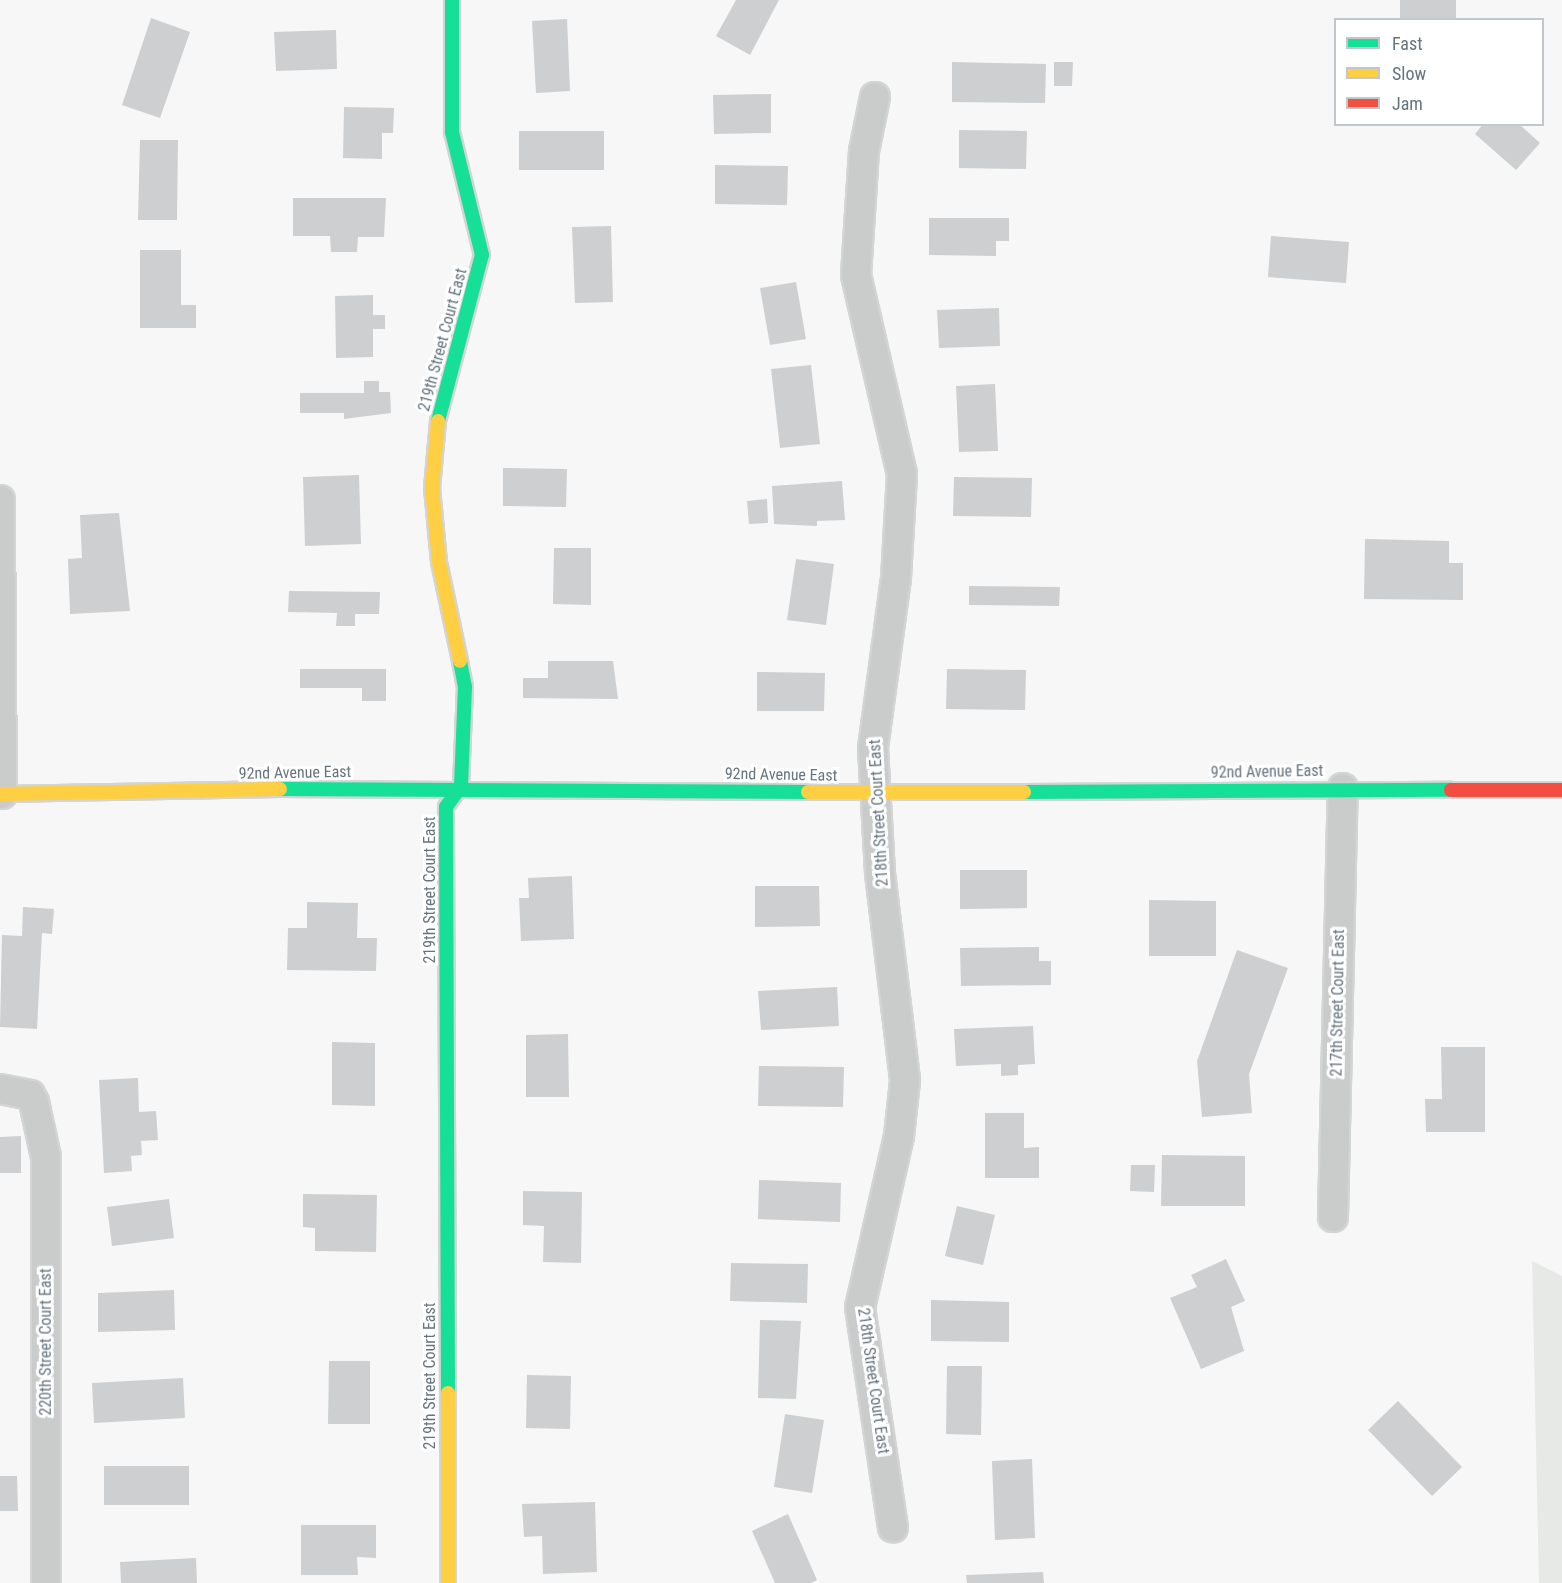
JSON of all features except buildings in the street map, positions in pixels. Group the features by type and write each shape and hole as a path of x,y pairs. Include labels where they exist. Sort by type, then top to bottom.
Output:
{"street":[{"name":"219th Street Court East","path":"447,1583 447,807 461,786 465,687 439,562 432,488 440,403 482,255 452,132 452,0"},
{"name":"218th Street Court East","path":"875,97 864,151 856,275 902,474 896,578 873,748 879,793 880,873 898,988 905,1081 899,1136 860,1307 893,1528"},
{"path":"0,500 1,794"},
{"name":"92nd Avenue East","path":"1,794 461,786 879,793 1343,788 1562,790"},
{"name":"217th Street Court East","path":"1333,1217 1343,788"},
{"name":"220th Street Court East","path":"0,1089 30,1095 34,1102 46,1157 46,1583"}],"shaded area":[{"path":"1532,1261 1562,1276 1562,1583 1539,1583"}],"traffic: fast":[{"path":"438,421 482,255 452,132 452,0"},
{"path":"448,1393 446,807 461,786 465,687 460,661"},
{"path":"280,789 808,792"},
{"path":"1024,792 1451,790"}],"traffic: slow":[{"path":"438,421 432,488 439,562 460,661"},
{"path":"0,794 280,789"},
{"path":"808,792 1024,792"},
{"path":"448,1393 448,1583"}],"traffic: jam":[{"path":"1451,790 1562,790"}]}
